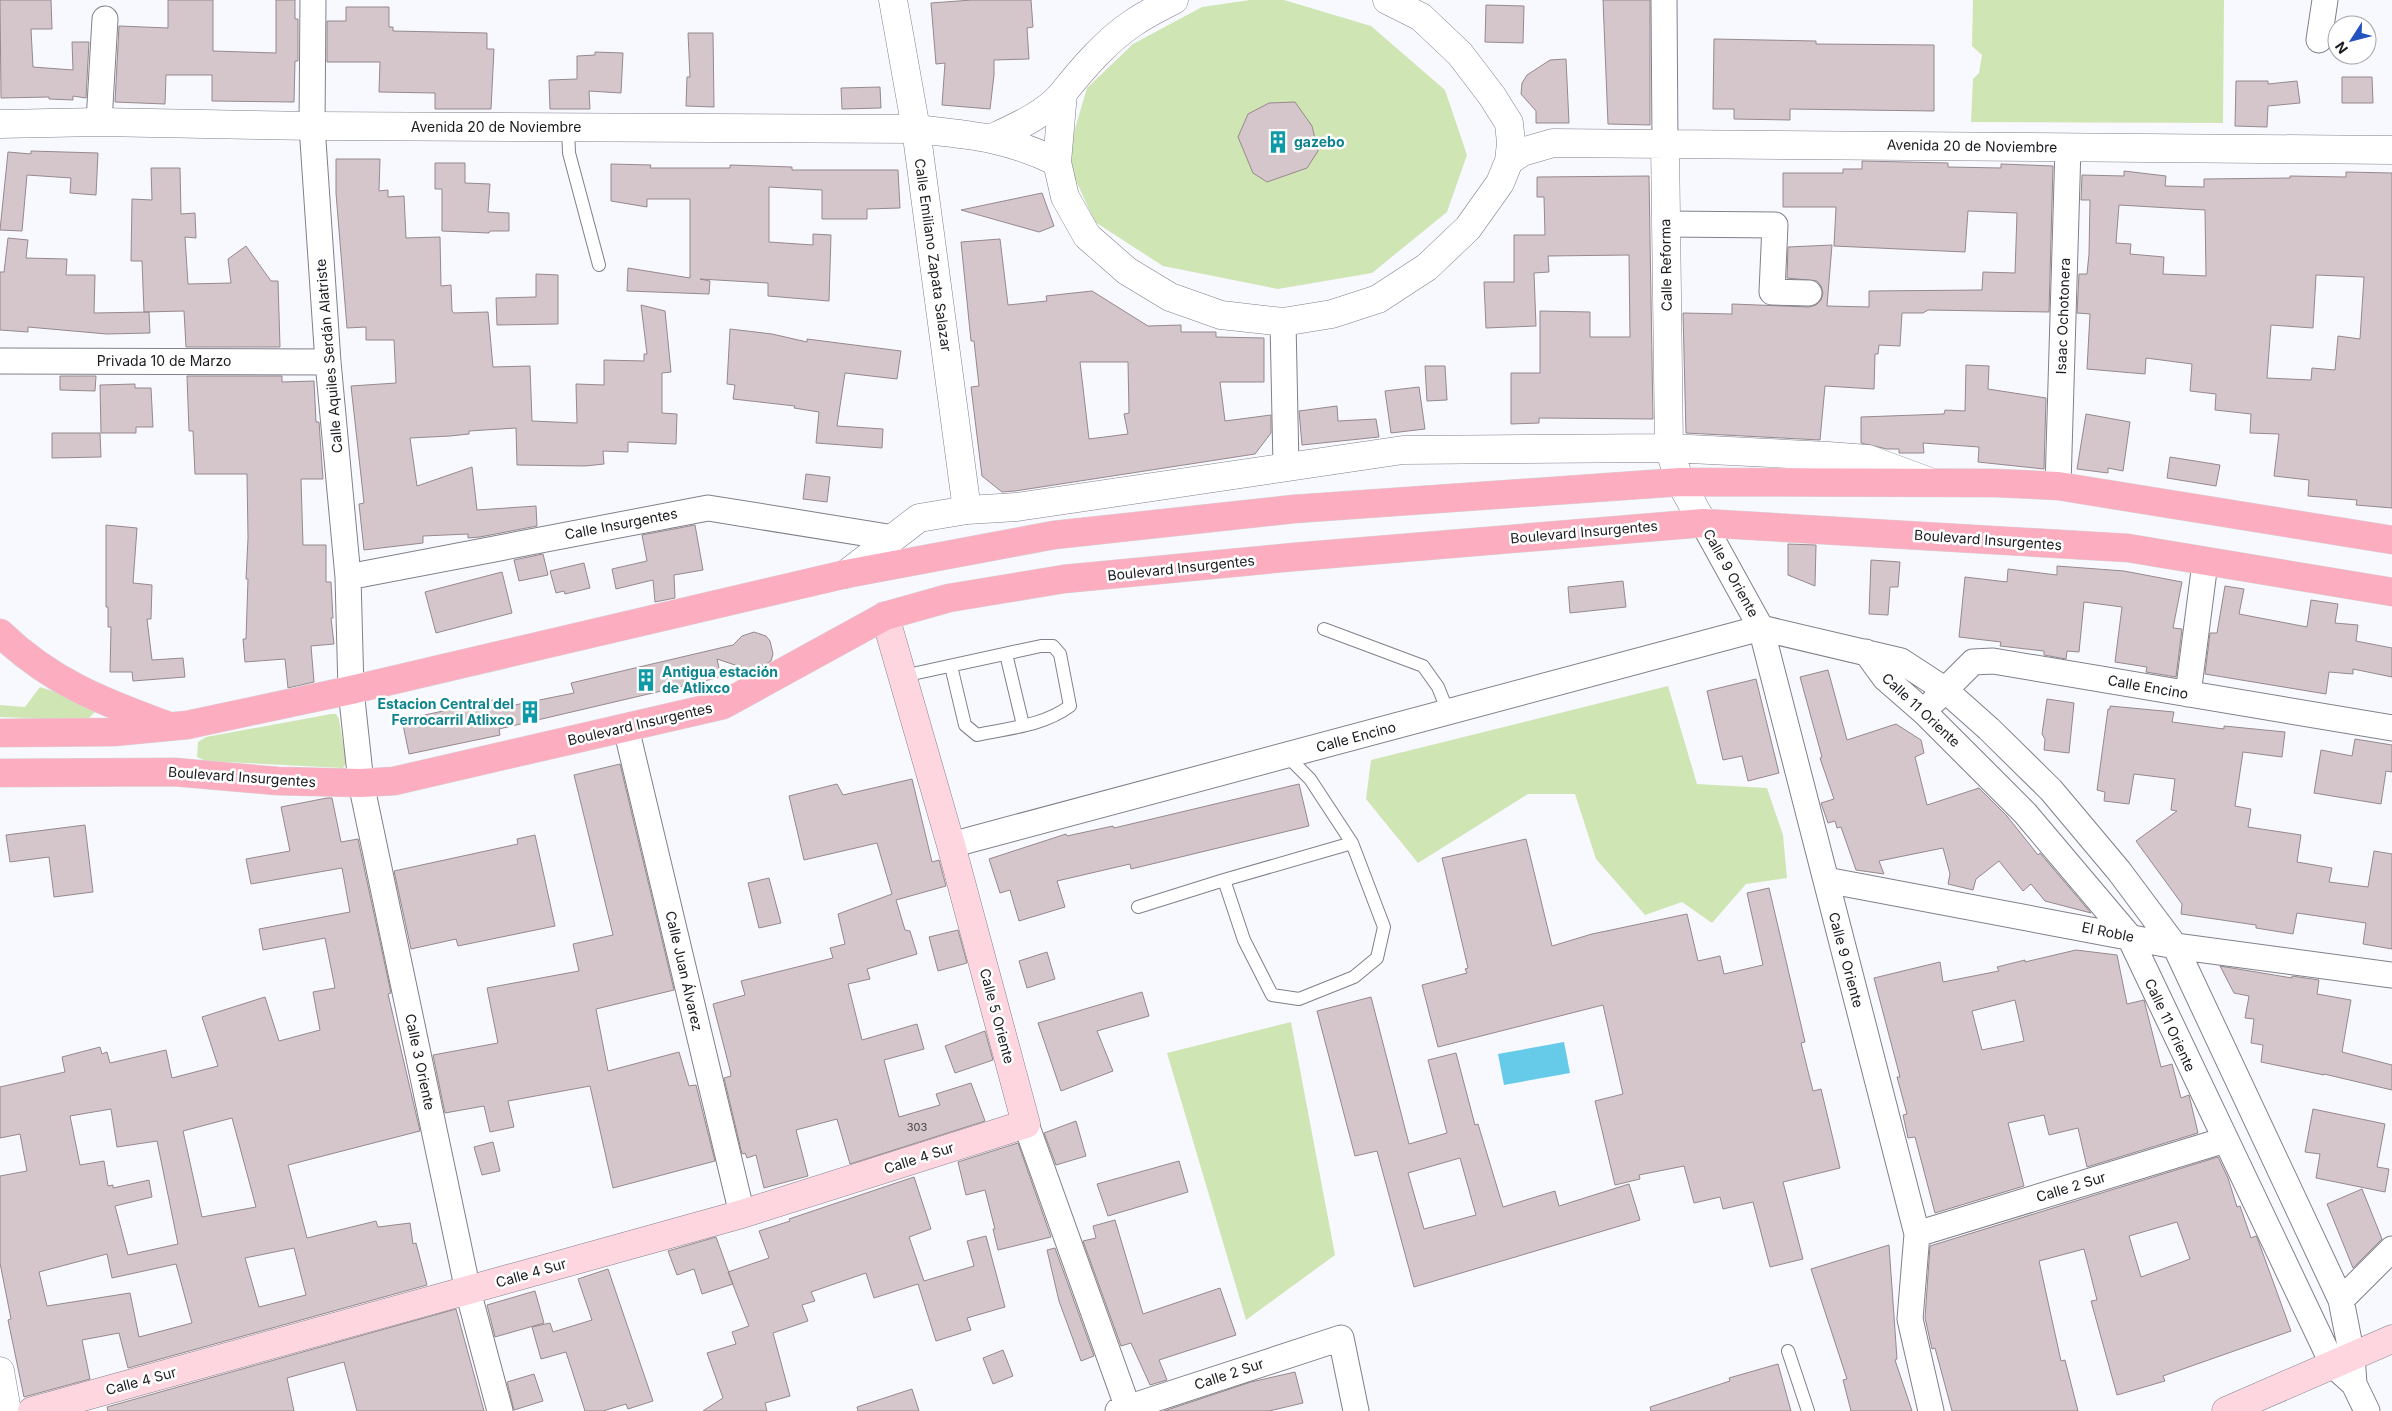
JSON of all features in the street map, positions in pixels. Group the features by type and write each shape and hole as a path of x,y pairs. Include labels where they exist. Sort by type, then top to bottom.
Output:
{"main road":[{"path":"0,733 114,732 172,727 351,701 846,574 1054,536 1284,510 1680,482 1931,482 2058,486 2392,540"},
{"name":"Boulevard Insurgentes","path":"0,773 174,772 277,781 361,783 394,781 722,705 885,616 949,598 1064,579 1314,555 1703,523 2128,548 2205,563 2392,592"},
{"name":"Calle 5 Oriente","path":"885,616 951,845 1026,1124"},
{"path":"0,633 34,663 69,685 110,704 172,727"},
{"name":"Calle 4 Sur","path":"32,1411 742,1214 1026,1124"},
{"path":"2226,1411 2392,1339"}],"street":[{"name":"Calle Aquiles Serdán Alatriste","path":"313,0 312,126 328,362 348,577 351,701"},
{"name":"Calle Emiliano Zapata Salazar","path":"893,0 916,129 967,510"},
{"path":"1174,0 1133,23 1090,60 1067,85 1063,93 1057,162 1065,197 1087,236 1127,271 1170,298 1221,315 1282,322 1332,314 1378,298 1427,268 1468,228 1500,182 1510,161 1511,144 1508,123 1492,96 1460,54 1421,17 1387,0"},
{"name":"Calle Reforma","path":"1664,0 1669,448 1680,482 1703,523"},
{"path":"2319,40 2324,0"},
{"path":"99,122 105,19"},
{"path":"992,138 1023,123 1063,93"},
{"name":"Avenida 20 de Noviembre","path":"0,124 99,122 312,126 916,129 992,138 1017,144 1057,162"},
{"name":"Avenida 20 de Noviembre","path":"1508,123 1553,143"},
{"name":"Avenida 20 de Noviembre","path":"1510,161 1522,152 1553,143 2392,150"},
{"name":"Isaac Ochotonera","path":"2058,486 2068,147"},
{"path":"1666,224 1775,225 1772,292 1809,293"},
{"path":"1282,322 1286,466"},
{"name":"Privada 10 de Marzo","path":"0,360 328,362"},
{"path":"846,574 919,518 967,510 1017,507 1403,450 1669,448 1868,459 1931,482"},
{"name":"Calle Insurgentes","path":"348,577 708,508 894,538"},
{"name":"Calle 9 Oriente","path":"1703,523 1761,628 1918,1234 1910,1319 1931,1411"},
{"path":"2188,694 2205,563"},
{"path":"1761,628 1866,652"},
{"name":"Calle Encino","path":"951,845 1761,628"},
{"name":"Calle 11 Oriente","path":"1866,652 1901,661 1944,689 1989,730 2050,790 2119,871 2174,946 2342,1300 2343,1361"},
{"name":"Calle 11 Oriente","path":"1866,652 1884,678 1924,712 2025,814 2129,936 2225,1140 2343,1361"},
{"name":"Calle Encino","path":"1924,712 1944,689 1973,662 1993,661 2392,728"},
{"name":"Calle 3 Oriente","path":"351,701 361,783 468,1291 500,1411"},
{"name":"Calle Juan Álvarez","path":"626,728 742,1214"},
{"name":"El Roble","path":"1826,880 2174,946 2392,975"},
{"name":"Calle 5 Oriente","path":"1026,1124 1125,1410"},
{"name":"Calle 2 Sur","path":"1918,1234 2225,1140"},
{"path":"2342,1300 2392,1249"},
{"name":"Calle 2 Sur","path":"1125,1410 1340,1338 1356,1411"},
{"path":"2343,1361 2366,1411"},
{"path":"0,1371 7,1411"}],"lane":[{"path":"568,127 569,153 600,265"},
{"path":"1324,629 1424,666 1438,687 1448,712"},
{"path":"903,676 1041,646 1053,646 1060,654 1070,706 1056,716 978,735 965,726 951,666"},
{"path":"1006,654 1023,725"},
{"path":"1224,880 1244,940 1272,995 1299,999 1354,977 1377,958 1384,927 1352,843 1310,779 1287,756"},
{"path":"1138,907 1352,843"},
{"path":"1788,1351 1808,1411"}],"green space":[{"path":"1250,0 1284,0 1371,26 1445,90 1467,155 1447,212 1372,273 1278,289 1163,266 1095,222 1066,159 1087,88 1133,44 1202,7"},
{"path":"1973,0 2224,0 2223,123 1971,122 1973,79 1979,73 1982,55 1972,46"},
{"path":"1668,686 1697,784 1767,788 1783,835 1787,878 1746,884 1712,923 1682,902 1645,915 1596,859 1575,794 1528,794 1418,863 1366,799 1371,760"},
{"path":"40,687 83,701 95,712 89,718 83,720 0,717 0,705 25,707"},
{"path":"336,714 339,719 346,763 343,768 206,761 197,757 198,742 206,737"},
{"path":"1291,1022 1335,1255 1246,1320 1167,1053"}],"water":[{"path":"1564,1042 1570,1073 1504,1085 1498,1054"}],"building":[{"path":"0,0 51,0 52,29 31,29 33,67 73,70 72,42 89,42 86,98 73,96 73,100 49,99 49,97 1,98"},
{"path":"168,0 213,0 213,51 276,53 276,0 295,0 295,19 298,19 298,61 295,61 294,102 212,101 212,75 166,75 165,104 115,102 119,26 168,28"},
{"path":"972,0 1031,0 1033,27 1027,28 1029,59 994,60 990,109 942,105 945,63 936,64 931,3"},
{"path":"1603,0 1650,0 1650,125 1608,124"},
{"path":"1486,5 1524,6 1523,43 1485,42"},
{"path":"346,7 389,7 389,27 393,27 393,31 487,33 487,49 494,49 491,109 435,109 435,93 379,92 380,62 327,62 327,21 346,21"},
{"path":"688,33 713,33 714,107 686,106 687,77 690,77"},
{"path":"1714,39 1816,41 1816,44 1934,45 1934,111 1790,109 1790,120 1734,119 1734,109 1713,109"},
{"path":"595,52 623,53 621,93 589,91 590,109 550,109 549,80 577,79 577,56 595,55"},
{"path":"1566,59 1569,123 1536,123 1536,111 1521,94 1522,83 1527,75 1550,60"},
{"path":"2342,77 2372,77 2373,103 2342,103"},
{"path":"2236,81 2268,81 2268,84 2297,81 2300,103 2268,106 2267,127 2235,126"},
{"path":"880,87 881,108 842,109 841,88"},
{"name":"gazebo","path":"1295,102 1312,126 1318,151 1307,168 1267,182 1253,173 1238,137 1248,114 1269,103"},
{"path":"31,151 98,153 96,195 70,193 71,178 27,175 22,231 0,230 8,152 31,154"},
{"path":"336,159 380,159 379,191 388,190 388,197 404,196 406,238 440,237 441,286 451,285 452,311 454,313 488,312 493,367 530,366 532,421 577,423 576,384 604,385 604,360 644,361 644,354 647,354 641,305 665,311 671,372 662,373 662,413 677,414 676,444 628,442 628,452 603,451 604,464 585,466 517,465 516,428 469,431 469,434 450,436 410,438 417,486 472,467 477,510 536,506 537,526 480,537 468,538 468,534 423,536 423,543 364,550 359,504 364,503 351,386 396,383 394,340 366,340 366,327 347,328 336,193"},
{"path":"1862,161 1948,163 1948,167 2001,168 2001,164 2053,166 2049,312 1928,310 1923,313 1902,313 1900,346 1879,345 1878,354 1875,354 1874,389 1825,386 1820,440 1686,433 1683,313 1732,314 1732,304 1809,307 1816,305 1821,300 1823,293 1817,281 1787,278 1788,247 1832,245 1827,306 1869,307 1869,291 1982,290 1983,272 2015,273 2017,213 1968,211 1965,252 1834,246 1836,207 1783,207 1783,173 1843,173 1843,169 1862,169"},
{"path":"435,163 465,163 465,183 490,184 488,212 509,213 509,231 490,231 489,233 442,231 442,189 435,189"},
{"path":"611,164 651,165 650,168 730,168 730,165 792,167 792,170 898,170 900,208 867,209 867,219 822,219 822,190 769,187 769,242 813,245 813,234 831,235 829,301 768,296 768,283 700,279 710,281 709,294 627,291 628,268 690,278 690,199 647,199 647,207 611,201"},
{"path":"151,168 180,168 181,214 195,213 196,238 185,237 188,284 231,283 228,259 246,246 271,281 278,281 280,347 186,347 184,311 144,312 142,261 131,261 132,199 152,200"},
{"path":"2124,171 2166,176 2165,186 2204,187 2204,179 2290,178 2290,176 2346,177 2346,172 2392,173 2392,508 2356,505 2357,500 2308,496 2309,480 2274,476 2279,434 2250,433 2251,414 2215,410 2216,394 2190,391 2192,364 2146,358 2145,374 2087,369 2090,314 2077,313 2079,274 2087,274 2089,254 2090,200 2081,200 2082,175 2124,176","holes":["2119,205 2205,210 2206,276 2163,274 2164,257 2130,254 2131,244 2116,243","2316,275 2364,277 2360,339 2338,336 2335,370 2312,368 2311,380 2267,378 2271,325 2313,328"]},
{"path":"1649,176 1653,419 1539,418 1539,423 1511,424 1511,373 1540,373 1540,311 1590,312 1590,337 1630,337 1629,255 1548,256 1549,272 1534,273 1536,326 1486,328 1484,282 1514,282 1514,235 1545,235 1544,197 1537,197 1537,177"},
{"path":"1042,193 1054,226 1039,232 961,210"},
{"path":"8,238 28,240 26,258 67,259 66,275 95,275 94,313 149,312 150,333 107,334 28,327 28,332 0,330 0,272 4,272"},
{"path":"1000,239 1008,305 1047,301 1046,296 1092,291 1148,326 1181,325 1181,332 1216,332 1216,337 1264,338 1264,382 1220,382 1225,421 1271,415 1271,433 1255,454 1002,492 982,476 971,387 979,386 974,341 971,341 961,242","holes":["1080,362 1128,362 1129,413 1124,414 1128,434 1089,439"]},
{"path":"536,274 558,275 558,324 497,325 496,298 536,297"},
{"path":"730,329 772,334 807,342 807,339 901,351 897,379 845,373 837,426 883,429 882,448 816,443 819,412 794,408 795,406 733,399 735,385 727,384"},
{"path":"1966,365 1989,366 1988,389 2046,398 2044,469 1978,462 1979,447 1923,443 1924,453 1899,453 1899,449 1887,449 1861,443 1861,417 1944,414 1945,410 1965,411"},
{"path":"1425,366 1445,366 1447,400 1427,401"},
{"path":"60,376 96,376 95,391 60,390"},
{"path":"187,376 282,376 282,382 314,381 316,422 319,422 323,479 301,479 303,545 326,545 326,582 331,582 333,618 331,618 334,644 311,646 314,682 288,688 285,659 245,662 243,639 246,639 248,579 246,579 248,538 247,474 195,474 193,431 189,431"},
{"path":"135,384 135,388 151,388 153,427 136,427 136,433 101,433 100,385"},
{"path":"1419,387 1425,429 1391,433 1385,391"},
{"path":"1337,406 1338,421 1376,419 1379,437 1302,445 1299,411"},
{"path":"2086,414 2130,422 2123,471 2108,468 2108,473 2077,469"},
{"path":"52,433 100,433 101,457 52,458"},
{"path":"2170,457 2220,465 2216,486 2167,478"},
{"path":"806,474 830,477 827,502 803,499"},
{"path":"106,525 137,528 133,583 152,585 151,619 147,619 152,660 183,658 185,677 133,681 132,672 110,672 111,627 108,627 108,607 106,607"},
{"path":"695,525 703,570 674,575 675,598 655,602 653,580 616,589 612,569 647,561 642,535"},
{"path":"1788,544 1816,545 1815,586 1788,575"},
{"path":"543,554 548,575 519,581 514,560"},
{"path":"1871,560 1900,562 1898,587 1890,587 1888,615 1869,614"},
{"path":"584,563 590,588 565,594 564,591 556,593 550,571"},
{"path":"2057,566 2124,571 2182,582 2173,628 2182,629 2176,677 2146,672 2147,667 2115,662 2122,607 2084,602 2079,652 2067,651 2066,659 2044,655 2044,651 2000,646 2001,642 1959,637 1965,577 2007,582 2008,569 2057,575"},
{"path":"502,572 512,613 436,633 425,592"},
{"path":"1623,581 1626,607 1570,613 1568,587"},
{"path":"2225,586 2244,589 2239,614 2307,627 2311,600 2338,604 2335,623 2358,625 2356,641 2392,648 2392,677 2353,669 2353,674 2329,672 2326,694 2205,674 2210,633 2217,633"},
{"path":"754,632 766,636 770,641 773,654 771,661 753,671 717,659 721,677 499,729 500,735 409,754 402,720 493,700 495,709 574,693 571,683 733,645 742,636"},
{"path":"1828,670 1847,740 1896,724 1921,740 1924,753 1915,757 1927,805 1979,788 2007,816 2038,855 2040,853 2091,913 2045,901 2031,884 2023,891 1999,861 1976,879 1973,890 1948,884 1950,874 1943,848 1879,861 1884,874 1856,870 1841,827 1837,828 1835,821 1828,823 1821,803 1834,799 1820,758 1822,757 1800,677"},
{"path":"1756,679 1779,773 1748,781 1742,756 1723,760 1707,691"},
{"path":"2047,699 2074,703 2069,753 2044,750 2045,739 2042,734"},
{"path":"2110,706 2174,712 2172,722 2224,729 2224,726 2285,732 2282,757 2243,752 2235,806 2251,809 2248,827 2301,835 2297,862 2332,868 2329,882 2368,887 2374,851 2392,854 2392,949 2363,944 2366,923 2297,913 2293,934 2256,928 2256,925 2181,914 2182,904 2136,841 2177,811 2171,810 2175,779 2134,774 2129,804 2104,801 2105,792 2097,790 2108,709 2110,709"},
{"path":"2355,739 2392,745 2392,772 2386,771 2381,804 2314,793 2321,750 2352,756"},
{"path":"620,764 674,990 596,1009 608,1071 679,1052 689,1086 696,1085 715,1161 613,1188 590,1086 508,1101 514,1127 490,1132 484,1106 445,1113 433,1055 498,1043 487,988 579,971 573,944 613,935 574,775"},
{"path":"912,779 932,862 939,860 946,886 896,900 905,930 910,931 917,954 867,969 870,979 848,984 862,1040 917,1024 924,1049 884,1060 899,1117 940,1105 936,1094 971,1083 985,1121 850,1164 837,1119 796,1130 808,1176 764,1188 756,1155 747,1158 745,1153 742,1154 724,1078 731,1076 730,1070 713,1004 745,995 741,981 833,958 830,948 845,944 838,914 892,894 877,843 804,860 789,796 837,784 843,795"},
{"path":"1299,784 1309,826 1131,869 1130,864 1057,881 1065,907 1019,921 1010,890 1000,893 989,859 1066,834 1067,836 1113,826 1114,828"},
{"path":"332,798 341,842 358,839 391,993 388,994 420,1131 288,1165 307,1238 376,1221 378,1227 410,1223 413,1244 416,1243 427,1285 128,1368 119,1333 82,1340 90,1379 24,1397 8,1320 11,1319 0,1263 0,1176 27,1171 20,1134 0,1138 0,1087 65,1072 62,1057 100,1047 102,1054 107,1052 110,1063 166,1050 172,1078 218,1066 202,1017 265,997 279,1041 320,1030 313,992 335,988 325,938 263,950 259,929 350,912 342,868 251,884 246,859 290,851 281,807","holes":["111,1109 117,1147 157,1141 178,1244 128,1255 115,1206 152,1197 149,1180 113,1188 113,1185 108,1186 104,1161 80,1165 70,1116","232,1118 256,1207 202,1217 183,1131","294,1248 306,1295 259,1307 245,1258","107,1254 112,1278 176,1264 192,1323 139,1337 130,1293 47,1306 39,1272"]},
{"path":"85,825 93,892 54,897 49,857 10,862 6,835"},
{"path":"535,835 555,926 458,946 456,939 411,949 394,871 518,844 517,839"},
{"path":"1526,839 1552,946 1592,934 1687,914 1698,961 1720,956 1724,974 1763,965 1747,893 1769,888 1805,1042 1801,1043 1813,1091 1821,1089 1840,1168 1783,1182 1803,1259 1770,1267 1753,1202 1723,1209 1720,1197 1694,1203 1684,1166 1639,1175 1640,1179 1615,1185 1595,1101 1623,1094 1603,1005 1438,1047 1422,985 1467,973 1465,969 1468,968 1442,858"},
{"path":"769,878 781,923 759,928 748,883"},
{"path":"958,930 967,963 938,971 929,937"},
{"path":"2076,950 2117,955 2127,1004 2144,1000 2161,1067 2172,1064 2181,1098 2189,1095 2198,1133 2087,1167 2078,1128 2049,1135 2044,1115 2008,1123 2024,1186 1935,1213 1915,1137 1908,1138 1903,1115 1907,1114 1897,1077 1900,1077 1874,978 1940,962 1943,982 1999,971 1997,967 2025,960 2025,962","holes":["2015,1000 2024,1041 1982,1050 1972,1011"]},
{"path":"1047,952 1055,979 1027,988 1019,961"},
{"path":"2220,966 2292,978 2292,976 2319,980 2317,994 2351,1000 2342,1052 2392,1065 2392,1090 2261,1062 2263,1045 2251,1043 2254,1019 2245,1018 2249,996 2234,993"},
{"path":"1142,992 1149,1016 1097,1031 1113,1071 1061,1091 1038,1023"},
{"path":"1371,997 1409,1144 1447,1133 1428,1060 1456,1053 1475,1125 1478,1124 1503,1207 1555,1191 1559,1206 1629,1184 1640,1220 1414,1287 1377,1151 1355,1156 1317,1011","holes":["1460,1158 1476,1215 1424,1229 1408,1173"]},
{"path":"985,1031 993,1060 955,1073 945,1046"},
{"path":"2313,1109 2385,1124 2377,1167 2389,1169 2385,1192 2316,1178 2320,1154 2305,1152"},
{"path":"1076,1121 1086,1156 1056,1165 1044,1133"},
{"path":"493,1142 500,1171 482,1175 474,1147"},
{"path":"1018,1143 1051,1237 998,1250 993,1229 995,1229 985,1190 966,1195 958,1162"},
{"path":"2218,1157 2228,1178 2237,1207 2240,1206 2251,1238 2256,1236 2258,1240 2291,1331 2163,1376 2165,1381 2117,1395 2091,1301 2097,1300 2084,1249 2039,1261 2061,1361 2065,1360 2078,1411 1952,1411 1935,1348 1932,1349 1925,1318 1930,1246","holes":["2177,1222 2190,1259 2141,1277 2129,1236"]},
{"path":"1179,1161 1188,1192 1108,1216 1097,1184"},
{"path":"914,1177 931,1229 909,1237 924,1281 974,1266 967,1241 986,1236 1005,1307 967,1318 971,1330 936,1341 918,1284 874,1298 866,1273 811,1292 815,1301 802,1305 808,1321 773,1333 790,1396 765,1403 767,1411 703,1411 723,1398 707,1353 736,1344 732,1332 749,1326 728,1272 769,1258 759,1231"},
{"path":"2362,1189 2382,1239 2353,1268 2327,1204"},
{"path":"1115,1220 1143,1314 1220,1288 1236,1335 1159,1360 1167,1380 1150,1385 1131,1343 1121,1346 1083,1241 1096,1238 1093,1226"},
{"path":"716,1237 733,1284 702,1294 694,1269 677,1275 668,1251"},
{"path":"1889,1245 1897,1359 1895,1360 1912,1411 1851,1411 1843,1380 1847,1379 1811,1269"},
{"path":"1055,1248 1094,1356 1081,1361 1059,1301 1047,1250"},
{"path":"608,1269 653,1401 628,1409 626,1404 603,1411 585,1411 566,1352 541,1359 532,1327 550,1323 553,1332 592,1320 578,1279"},
{"path":"535,1291 544,1323 495,1337 487,1305"},
{"path":"456,1309 484,1411 357,1411 344,1362 287,1378 294,1411 108,1411 107,1407"},
{"path":"1003,1350 1013,1376 993,1384 983,1358"},
{"path":"1778,1364 1791,1411 1651,1411 1650,1407 1730,1381 1729,1378"},
{"path":"1295,1372 1303,1403 1269,1411 1164,1411 1251,1382"},
{"path":"534,1374 543,1401 514,1410 507,1382"},
{"path":"912,1389 919,1411 858,1411 857,1407"}],"place":[{"name":"gazebo","path":"1278,142"},
{"name":"Antigua estación de Atlixco","path":"646,680"},
{"name":"Estacion Central del Ferrocarril Atlixco","path":"530,712"}]}
